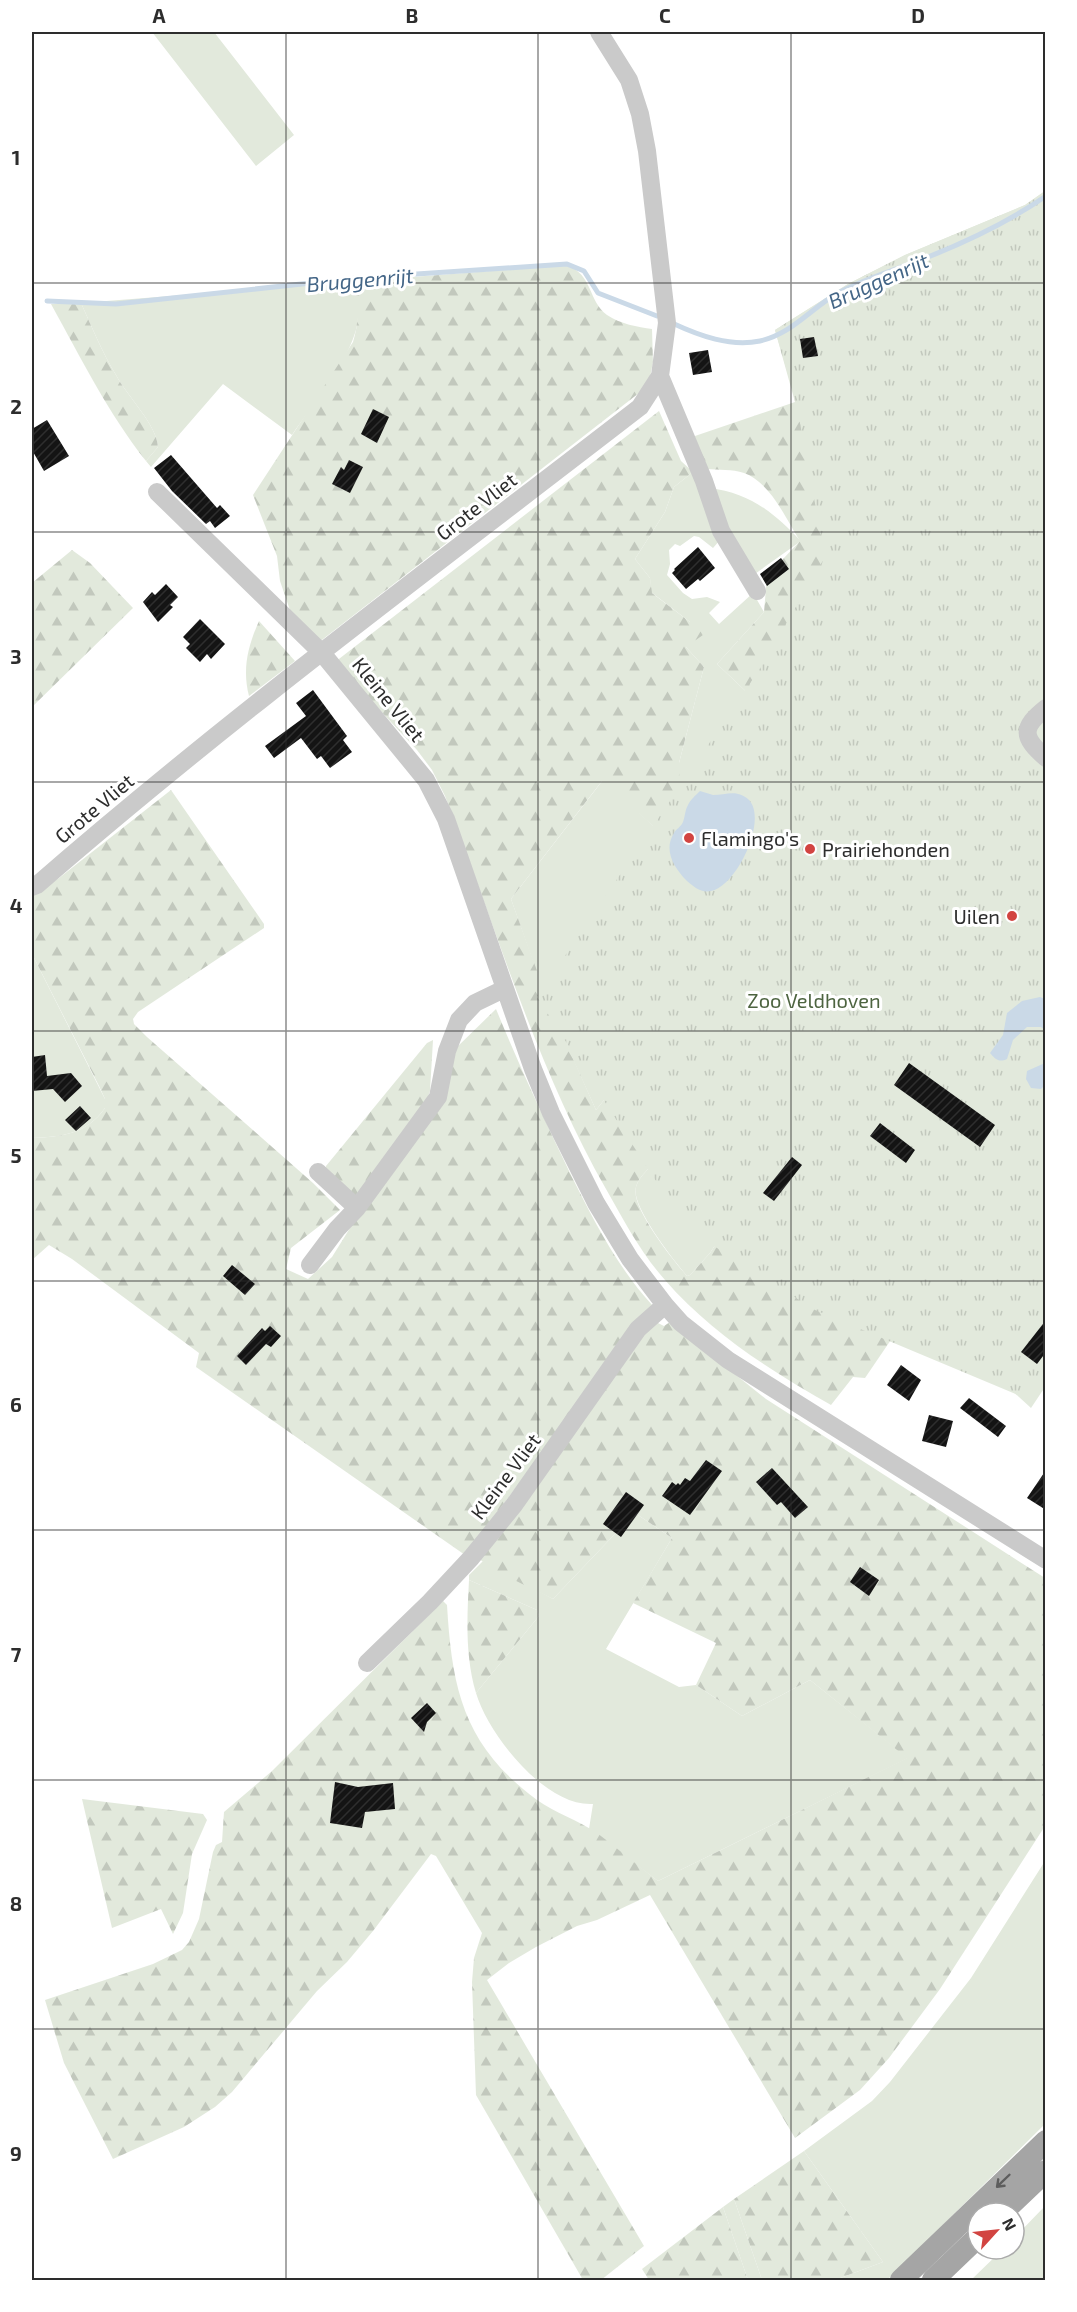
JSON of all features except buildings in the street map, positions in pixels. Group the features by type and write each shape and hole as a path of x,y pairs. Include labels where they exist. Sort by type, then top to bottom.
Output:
{"main road":[{"path":"901,2280 1046,2141"},
{"path":"1015,2201 1046,2171"},
{"path":"933,2280 966,2248"}],"street":[{"name":"Grote Vliet","path":"32,887 322,653 640,407 660,376 667,323 647,151 640,114 629,80 599,32"},
{"path":"660,376 704,481 721,531 758,591"},
{"name":"Kleine Vliet","path":"157,492 322,653 426,780 446,819 504,989 551,1113 597,1203 630,1258 665,1305 681,1323 728,1360 1046,1560"},
{"path":"1046,708 1033,718 1028,726 1027,737 1031,745 1046,758"},
{"path":"310,1265 337,1229 357,1208 438,1097 447,1051 459,1020 475,1004 504,989"},
{"path":"318,1172 357,1208"},
{"name":"Kleine Vliet","path":"367,1663 430,1602 471,1558 514,1505 638,1329 665,1305"}],"green space":[{"path":"152,32 214,32 294,135 256,166"},
{"name":"Zoo Veldhoven","path":"1045,191 1045,1387 1031,1408 916,1303 865,1378 853,1377 831,1405 786,1379 722,1334 665,1280 641,1248 606,1189 558,1094 518,996 445,796 432,770 417,750 335,662 659,411 681,461 693,472 674,487 665,512 635,559 650,578 652,593 690,622 702,621 710,630 686,647 704,667 679,763 680,802 661,833 602,781 511,899 549,1004 596,1110 676,1010 776,720 717,664 764,612 767,576 800,541 777,502 762,484 744,473 706,469 692,437 795,402 775,330 848,284 905,255 1025,205","holes":["668,1152 737,1211 710,1253 687,1276 646,1220 636,1196 636,1187 645,1172"]},
{"name":"Zoo Veldhoven","path":"1045,191 1046,1378 1030,1400 815,1310 687,1229 537,997 759,670 825,557 796,402 775,330 848,284 905,255 1025,205"},
{"path":"567,265 582,275 596,303 607,315 623,323 652,329 653,362 650,377 639,393 318,643 292,616 280,581 277,556 253,495 353,342 357,326 357,311 347,282"},
{"path":"347,282 358,307 356,331 342,362 292,435 223,384 151,467 146,461 158,447 153,429 111,366 81,303"},
{"path":"81,303 111,366 153,429 158,447 146,461 107,404 51,304"},
{"path":"693,472 720,540 713,548 699,537 694,536 680,546 675,544 669,550 670,564 667,575 683,593 692,599 707,597 720,602 709,613 719,624 753,593 764,612 717,664 776,720 676,1010 596,1110 548,1004 511,899 603,780 661,833 679,802 679,763 704,667 686,647 690,622 651,592 650,578 635,559 665,512 674,487"},
{"path":"709,488 737,494 760,505 781,521 801,541 752,576"},
{"path":"72,550 90,563 133,608 32,707 32,583"},
{"path":"259,621 295,661 249,696 246,676 247,658"},
{"path":"171,790 264,924 264,928 138,1012 133,1019 134,1024 313,1183 340,1210 291,1248 286,1269 308,1279 332,1257 360,1212 379,1187 455,1049 496,1009 541,1112 588,1209 628,1276 653,1306 465,1555 196,1367 199,1353 72,1259 49,1245 32,1260 32,1138 53,1137 82,1129 98,1117 105,1108 105,1099 32,954 32,896 59,878"},
{"path":"32,954 105,1099 105,1108 90,1124 82,1129 53,1137 32,1138"},
{"path":"433,1040 430,1091 421,1117 355,1196 326,1171 326,1166 427,1043"},
{"path":"668,1152 737,1211 710,1253 687,1276 654,1233 636,1195 636,1187 641,1177"},
{"path":"654,1321 664,1326 670,1322 766,1399 1045,1578 1045,1826 940,1989 889,2058 860,2090 795,2138 650,1895 597,1920 577,1926 536,1947 509,1963 487,1980 644,2246 601,2280 583,2280 476,2095 472,1982 474,1958 482,1933 436,1856 431,1854 373,1931 347,1962 317,1991 232,2092 215,2107 184,2127 113,2159 64,2063 45,2000 153,1964 182,1950 189,1942 199,1919 213,1852 216,1845 222,1842 224,1812 272,1771 443,1601 447,1605 449,1636 458,1690 466,1714 493,1759 512,1780 537,1800 597,1833 658,1881 907,1758 810,1680 742,1716 696,1685 716,1643 633,1603 672,1538 635,1513 553,1599 500,1573 476,1557"},
{"path":"635,1513 672,1538 606,1649 679,1687 696,1685 742,1716 810,1680 908,1758 658,1881 589,1829 593,1804 575,1802 556,1794 521,1765 493,1728 476,1693 539,1616 537,1610 469,1580 469,1575 483,1561 553,1599"},
{"path":"469,1580 537,1610 539,1616 476,1693 468,1651"},
{"path":"82,1799 203,1814 207,1820 192,1854 183,1913 173,1934 161,1909 112,1928"},
{"path":"1045,1861 1045,2124 887,2280 835,2280 883,2262 804,2151 872,2101 890,2082 971,1978"},
{"path":"804,2151 883,2262 835,2280 762,2280 734,2199"},
{"path":"734,2199 762,2280 748,2280 723,2207"},
{"path":"1045,2206 1045,2280 971,2280 991,2261 1026,2261 1026,2226"},
{"path":"723,2207 748,2280 649,2280 642,2269"}],"water":[{"path":"700,791 713,795 739,794 748,799 754,808 755,821 752,835 740,865 721,886 711,891 698,889 687,881 674,865 670,852 671,839 683,822 689,803"},
{"path":"1040,997 1045,999 1045,1030 1041,1027 1027,1027 1013,1040 1007,1059 1002,1061 995,1059 990,1053 1003,1035 1007,1013 1022,1001"},
{"path":"1045,1063 1045,1085 1041,1089 1031,1088 1026,1079 1027,1071"}],"waterway":[{"name":"Bruggenrijt","path":"672,323 704,336 738,343 771,338 792,327 838,293 973,237 1018,214 1046,196"},
{"name":"Bruggenrijt","path":"47,301 116,304 357,278 567,264 584,271 598,293 657,316"}],"place":[{"name":"Flamingo's","path":"689,838"},
{"name":"Prairiehonden","path":"810,849"},
{"name":"Uilen","path":"1012,916"}]}
